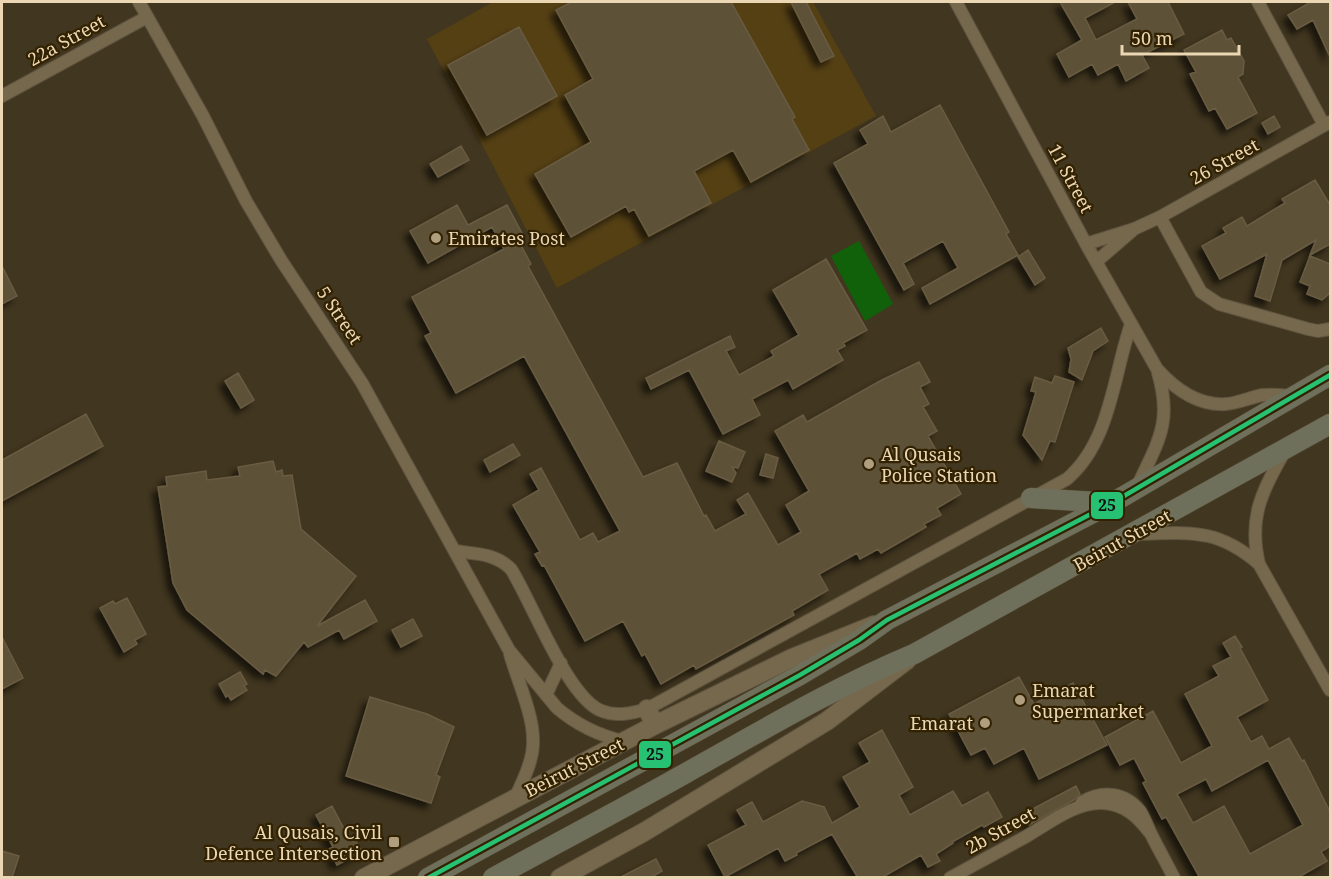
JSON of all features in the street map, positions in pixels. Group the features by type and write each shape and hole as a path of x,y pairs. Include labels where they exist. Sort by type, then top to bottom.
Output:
{"main road":[{"name":"Beirut Street","path":"364,878 623,741 792,658 886,620 1112,503 1330,375"},
{"name":"Beirut Street","path":"493,878 811,703 878,669 914,654 1330,424"},
{"path":"1030,498 1112,503"},
{"name":"Beirut Street","path":"428,878 800,675 859,640 886,620"},
{"name":"Beirut Street","path":"561,878 644,832 826,721 884,680 914,654"},
{"path":"647,708 655,725"}],"street":[{"name":"5 Street","path":"139,2 203,116 251,210 362,383 509,650 557,708 591,731 623,741"},
{"name":"11 Street","path":"956,2 1086,244 1157,369 1184,393 1214,404 1228,404 1263,395 1293,396"},
{"path":"1258,2 1327,124"},
{"name":"22a Street","path":"2,96 147,17"},
{"name":"26 Street","path":"1086,244 1134,229 1160,217 1327,124"},
{"path":"1160,217 1196,285 1212,301 1308,329 1318,331 1330,329"},
{"name":"26 Street","path":"1096,262 1134,229"},
{"path":"455,551 492,556 511,569 561,663 588,704 617,715 647,708 1067,479 1083,464 1095,446 1131,324"},
{"name":"11 Street","path":"1136,489 1163,429 1164,399 1157,369"},
{"path":"1286,449 1264,489 1255,518 1254,534 1259,564 1330,690"},
{"path":"1134,534 1184,533 1218,537 1233,544 1259,564"},
{"name":"5 Street","path":"509,650 534,739 531,758 516,796"},
{"path":"546,695 561,663"},
{"name":"2b Street","path":"950,878 1098,794 1110,794 1121,796 1139,810 1174,878"}],"shaded area":[{"path":"493,2 813,2 876,116 557,288 427,39"}],"green space":[{"path":"859,241 893,304 865,321 831,256"}],"building":[{"path":"572,2 731,2 795,117 792,119 809,150 751,182 733,150 694,171 711,203 649,236 634,209 629,212 626,206 571,237 535,174 591,142 565,95 593,79 556,10"},
{"path":"791,2 806,2 834,56 821,62"},
{"path":"1060,2 1115,2 1085,18 1096,40 1137,19 1128,2 1168,2 1184,34 1142,55 1149,68 1126,81 1118,64 1098,75 1092,64 1069,77 1057,54 1082,40"},
{"path":"1311,2 1330,2 1330,57 1313,20 1297,29 1288,15"},
{"path":"519,27 557,96 487,135 448,65"},
{"path":"1222,30 1227,40 1231,38 1244,61 1243,74 1238,77 1257,113 1227,129 1215,108 1209,111 1190,74 1196,72 1184,50"},
{"path":"940,105 1009,232 1006,234 1018,255 930,304 922,288 958,268 943,241 903,263 914,284 904,290 834,163 868,144 860,130 883,116 891,132"},
{"path":"1274,116 1280,127 1268,134 1262,123"},
{"path":"461,146 469,160 438,177 430,164"},
{"path":"1315,180 1330,205 1330,244 1310,255 1316,240 1282,260 1270,301 1255,296 1267,254 1220,279 1202,246 1226,233 1223,228 1242,217 1247,226 1285,203 1282,199"},
{"path":"457,205 468,225 507,205 523,235 517,238 531,264 528,266 643,477 677,463 704,516 706,515 715,531 746,514 737,500 748,493 778,545 801,532 786,505 809,491 775,431 803,415 807,422 919,362 930,382 920,387 929,404 923,407 937,431 928,436 961,494 937,508 941,515 924,524 926,527 881,553 878,549 860,559 857,553 819,574 828,590 792,611 794,615 696,669 694,665 661,684 645,654 642,656 623,621 585,641 544,565 542,566 535,554 540,552 513,505 539,490 530,474 541,468 580,540 593,533 598,542 620,531 524,356 456,393 425,336 431,333 412,297 504,249 492,227 428,263 410,231"},
{"path":"1028,250 1045,278 1035,285 1018,257"},
{"path":"1310,256 1330,264 1330,293 1322,300 1307,294 1310,286 1300,282"},
{"path":"826,259 867,330 843,343 845,346 837,350 843,360 793,389 788,380 752,399 760,415 723,434 689,370 651,389 646,378 730,336 735,347 726,351 739,375 774,356 771,351 799,335 773,290"},
{"path":"2,266 17,296 2,304"},
{"path":"1101,328 1108,341 1093,351 1082,380 1069,372 1071,359 1068,348"},
{"path":"238,373 254,400 241,408 225,381"},
{"path":"1055,376 1074,382 1055,442 1050,441 1042,460 1023,435 1036,392 1031,391 1035,377 1052,383"},
{"path":"86,414 103,446 2,501 2,460"},
{"path":"719,441 745,452 738,468 732,467 736,473 732,482 706,471"},
{"path":"513,444 520,455 490,472 484,460"},
{"path":"766,454 778,458 773,478 760,475"},
{"path":"273,461 276,472 282,470 283,476 292,475 301,529 356,576 317,626 365,600 377,621 344,639 339,630 308,647 304,642 276,676 265,670 263,674 187,610 173,583 158,487 167,486 166,477 206,471 207,480 240,476 238,467"},
{"path":"127,598 146,634 135,640 137,644 124,652 100,608 113,601 115,604"},
{"path":"413,619 422,636 401,647 392,630"},
{"path":"1235,636 1268,700 1237,717 1251,742 1262,736 1269,749 1289,738 1302,761 1304,760 1330,812 1330,846 1321,852 1327,861 1297,878 1200,878 1166,817 1162,819 1143,783 1146,781 1134,758 1120,765 1105,737 1153,711 1181,763 1212,746 1185,694 1219,676 1213,666 1231,657 1223,643","holes":["1268,760 1303,825 1250,854 1224,806 1193,823 1177,794 1206,779 1212,791"]},
{"path":"2,637 23,678 2,689"},
{"path":"240,672 247,684 244,686 247,690 231,700 228,695 226,697 219,684"},
{"path":"1019,677 1034,704 1073,683 1107,745 1039,779 1024,748 994,764 985,748 971,755 949,714"},
{"path":"370,697 427,714 454,727 436,775 440,777 431,803 346,776"},
{"path":"882,730 913,787 899,795 910,815 953,791 962,806 988,792 1002,817 952,842 936,854 940,861 928,867 921,855 881,878 858,878 832,834 785,861 778,848 725,877 708,845 746,825 737,810 752,802 763,822 802,801 824,807 832,823 860,807 843,777 870,762 859,743"},
{"path":"1076,786 1080,794 1074,800 1029,825 1023,814"},
{"path":"332,806 349,838 353,836 362,852 337,865 329,849 333,847 316,815"},
{"path":"2,851 19,856 12,878 2,878"},
{"path":"656,859 662,871 650,878 619,878"}],"transit line":[{"name":"25","path":"428,878 800,675 859,640 887,620 1112,503 1330,375"}],"place":[{"name":"Emirates Post","path":"436,238"},
{"name":"Al Qusais Police Station","path":"869,464"},
{"name":"Emarat Supermarket","path":"1020,700"},
{"name":"Emarat","path":"985,723"},
{"name":"Al Qusais, Civil Defence Intersection","path":"394,842"}]}
